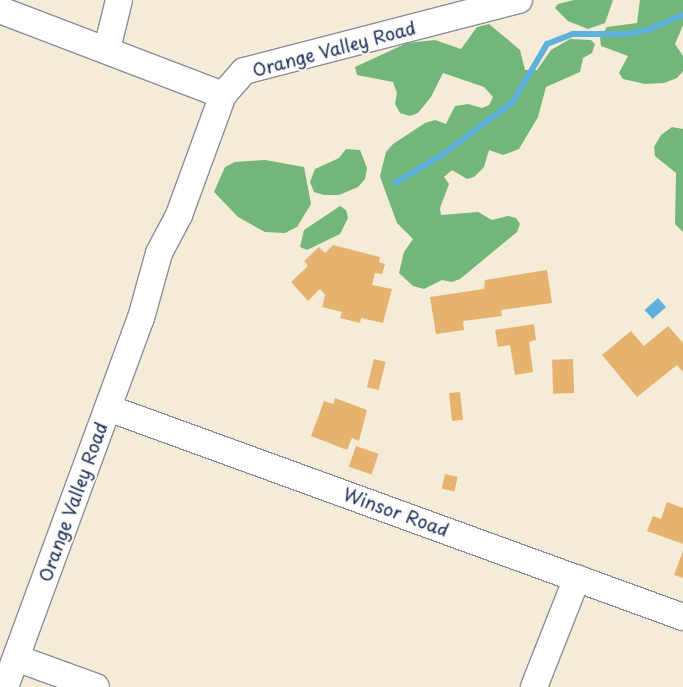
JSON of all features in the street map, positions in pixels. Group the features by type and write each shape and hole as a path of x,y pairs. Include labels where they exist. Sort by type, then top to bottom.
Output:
{"street":[{"path":"107,49 119,0"},
{"name":"Orange Valley Road","path":"5,687 141,318 159,253 179,214 228,89 244,72 518,0"},
{"path":"0,10 107,49 228,89"},
{"name":"Winsor Road","path":"108,408 683,617"},
{"path":"534,687 577,578"},
{"path":"16,658 96,687"}],"green space":[{"path":"574,0 613,0 605,23 588,29 568,21 555,8 558,4"},
{"path":"640,0 683,0 683,25 675,44 683,56 683,71 677,78 664,83 645,84 623,79 619,73 628,56 601,46 600,38 607,27 637,23"},
{"path":"489,24 520,50 525,70 537,70 551,50 570,39 591,40 595,44 592,53 583,58 580,72 546,87 538,117 519,149 503,155 489,150 484,167 474,177 467,179 452,170 444,177 449,184 440,208 441,215 478,212 492,220 508,216 516,218 520,224 517,232 460,279 452,282 442,280 424,289 413,286 399,273 404,252 413,239 397,223 380,176 386,152 393,144 425,123 435,120 446,124 455,106 468,104 482,108 489,105 493,97 484,87 443,73 431,97 418,113 410,116 400,113 395,104 397,93 393,82 357,75 355,67 407,43 435,40 461,49 477,27"},
{"path":"672,127 683,129 683,232 675,224 676,173 655,156 654,147 661,135"},
{"path":"346,149 360,150 367,168 365,179 358,187 339,195 324,195 314,192 310,182 315,169 339,158"},
{"path":"265,160 304,167 311,204 297,227 285,233 265,232 238,217 214,192 225,167 235,162"},
{"path":"340,206 346,210 348,218 340,234 307,250 300,247 304,230"}],"water":[{"path":"658,298 666,307 653,319 645,310"}],"building":[{"path":"333,245 380,257 379,262 385,264 382,274 375,273 372,285 392,289 383,323 361,318 360,323 340,318 342,312 322,307 325,295 320,289 308,301 291,282 308,266 304,261 319,247 325,253"},
{"path":"547,270 552,303 501,310 502,316 463,321 464,330 436,334 430,297 484,289 485,280"},
{"path":"534,324 536,340 529,342 533,372 515,375 510,345 498,347 495,330"},
{"path":"668,326 683,343 683,372 677,365 637,397 602,355 631,331 644,346"},
{"path":"374,359 386,362 379,390 367,387"},
{"path":"573,359 574,393 553,394 552,360"},
{"path":"460,392 463,420 452,421 449,393"},
{"path":"335,398 367,410 359,441 352,438 347,450 311,436 324,401 333,404"},
{"path":"356,446 379,454 372,475 349,467"},
{"path":"445,474 458,477 454,492 442,489"},
{"path":"667,502 683,508 683,544 647,531 653,516 661,519"},
{"path":"683,551 683,578 674,575"}],"waterway":[{"path":"395,183 445,153 513,102 547,44 573,34 629,34 650,29 683,15"}]}
